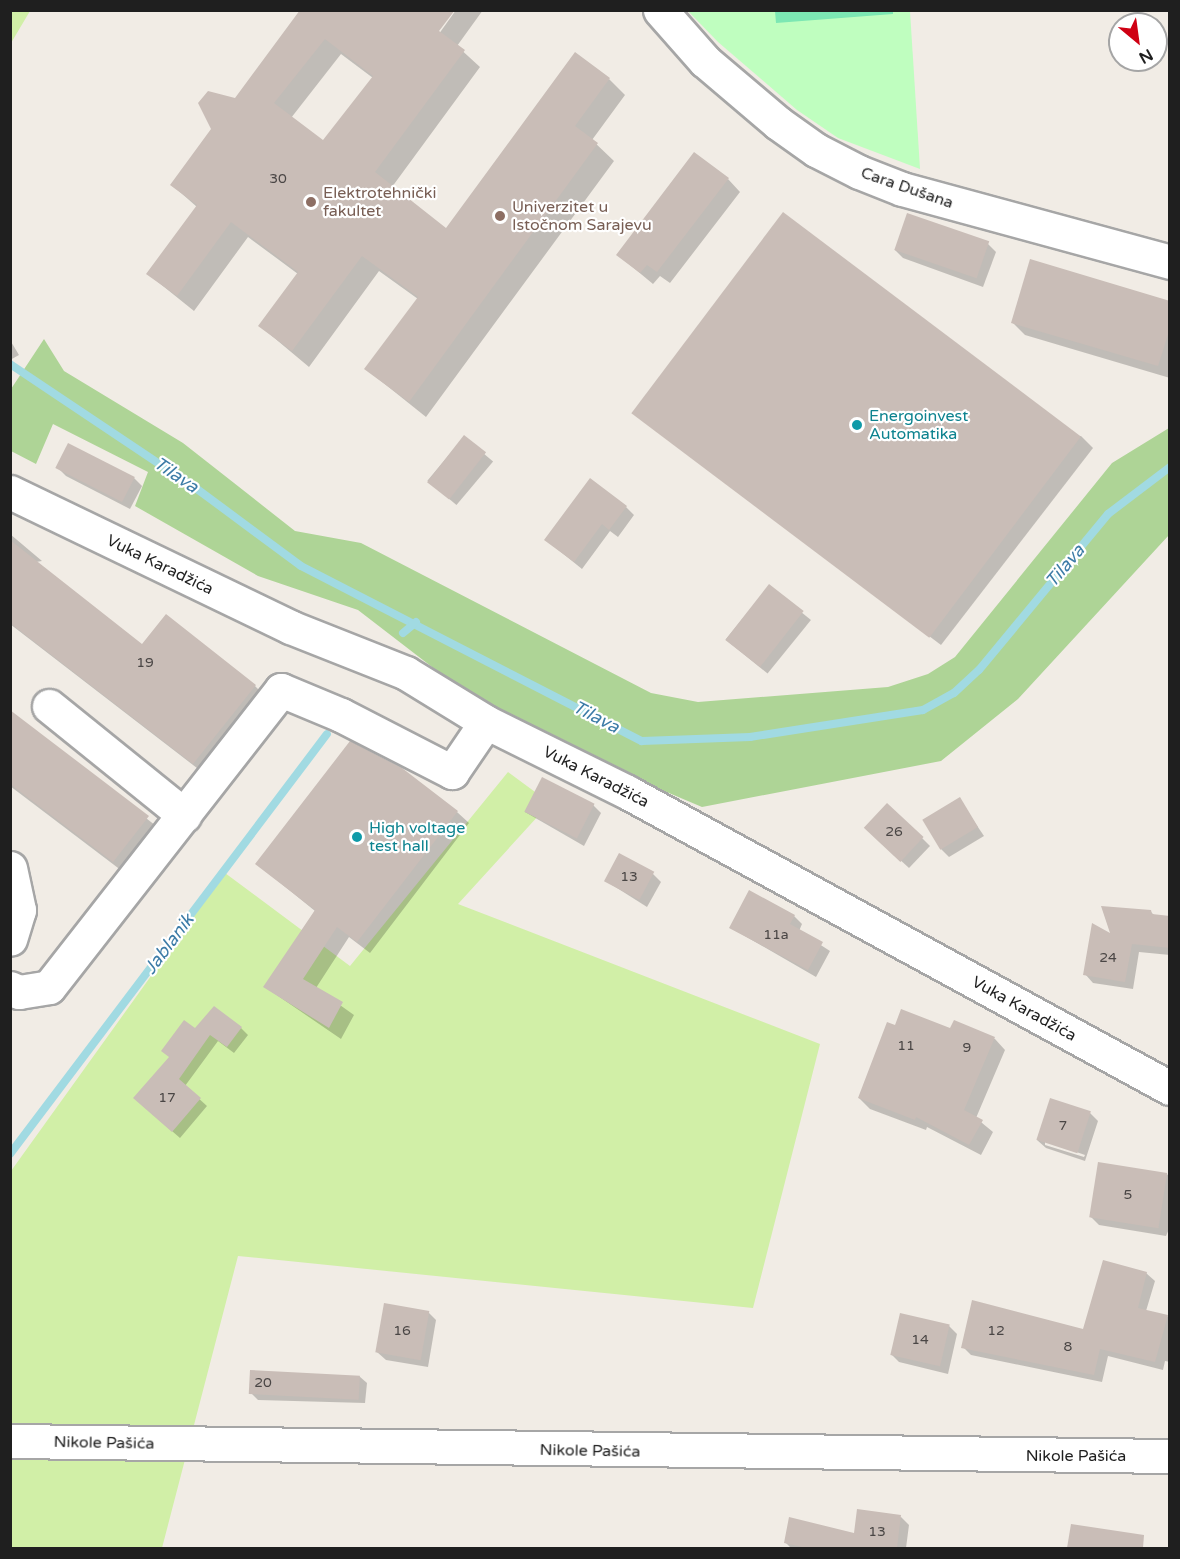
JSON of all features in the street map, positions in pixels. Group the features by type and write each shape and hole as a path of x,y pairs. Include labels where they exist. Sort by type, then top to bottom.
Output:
{"street":[{"name":"Cara Dušana","path":"660,10 705,61 778,123 816,150 859,172 911,192 1170,262"},
{"name":"Vuka Karadžića","path":"10,492 290,627 406,673 486,722 627,792 1170,1088"},
{"path":"10,988 19,992 49,987 281,690 341,715 452,772 486,722"},
{"path":"49,706 184,815"},
{"path":"10,868 19,910 10,939"},
{"name":"Nikole Pašića","path":"10,1441 1170,1456"}],"green space":[{"path":"10,11 30,11 11,43"},
{"path":"688,11 910,11 920,169 838,138 797,110 718,42"},
{"path":"775,11 893,11 893,14 776,23"},
{"path":"44,339 64,371 183,443 295,531 361,543 651,693 698,702 888,687 928,674 955,657 1112,463 1169,428 1169,535 1018,699 941,761 702,807 591,760 471,697 358,610 258,576 135,506 148,472 53,424 36,464 11,451 11,389"},
{"path":"508,772 550,803 458,904 820,1044 753,1308 238,1256 162,1548 11,1548 11,1171 225,873 350,966"}],"building":[{"name":"Elektrotehnički fakultet","path":"300,10 455,10 439,31 465,50 375,172 446,228 575,52 610,78 575,126 598,143 409,402 364,369 418,297 362,256 292,351 258,326 298,272 231,222 177,296 146,274 197,205 170,185 211,129 198,103 208,91 235,98","holes":["325,39 373,76 323,140 274,103"]},
{"path":"694,152 729,178 657,272 647,265 640,273 616,255"},
{"name":"Energoinvest Automatika","path":"783,212 1081,436 929,638 631,413"},
{"path":"907,213 989,241 977,278 894,250"},
{"path":"1030,259 1170,301 1170,328 1158,366 1011,323"},
{"path":"464,435 486,452 449,500 427,482"},
{"path":"68,443 135,477 122,502 55,468"},
{"path":"590,478 627,506 609,530 602,524 574,562 544,540"},
{"path":"10,540 142,644 166,614 256,685 193,764 10,623"},
{"path":"769,584 804,611 760,667 725,640"},
{"path":"10,710 149,816 113,862 10,784"},
{"name":"High voltage test hall","path":"350,741 402,768 458,811 357,942 337,927 303,979 343,1002 329,1028 263,987 315,910 255,864"},
{"path":"542,777 595,804 577,839 524,812"},
{"path":"960,797 978,827 940,850 922,820"},
{"path":"887,803 924,837 900,862 864,828"},
{"path":"619,853 654,872 639,900 604,881"},
{"path":"749,890 795,915 790,924 823,942 808,970 729,928"},
{"path":"1101,906 1151,910 1152,914 1170,916 1170,948 1132,944 1125,982 1083,975 1092,923 1110,933"},
{"path":"214,1006 242,1027 227,1047 210,1035 179,1079 201,1098 172,1132 133,1098 169,1057 161,1051 184,1020 195,1028"},
{"path":"901,1009 950,1028 954,1020 995,1037 964,1110 983,1120 969,1145 916,1117 915,1120 858,1098 887,1022 895,1025"},
{"path":"1050,1098 1091,1111 1077,1153 1036,1140"},
{"path":"1098,1162 1167,1173 1158,1228 1089,1217"},
{"path":"1103,1260 1147,1272 1138,1308 1168,1315 1155,1362 1100,1349 1094,1375 961,1348 972,1300 1083,1329"},
{"path":"384,1303 429,1311 421,1360 375,1352"},
{"path":"900,1313 950,1324 940,1366 890,1355"},
{"path":"250,1370 360,1376 359,1400 249,1394"},
{"path":"857,1509 901,1515 897,1548 807,1548 784,1543 789,1517 854,1533"},
{"path":"1071,1524 1144,1535 1143,1548 1067,1548"}],"waterway":[{"name":"Tilava","path":"10,364 197,489 301,566 642,741 750,737 923,710 954,693 979,670 1108,514 1170,467"},
{"name":"Jablanik","path":"403,633 416,622"},
{"name":"Jablanik","path":"10,1154 327,734"}],"place":[{"name":"Elektrotehnički fakultet","path":"311,202"},
{"name":"Univerzitet u Istočnom Sarajevu","path":"500,216"},
{"name":"Energoinvest Automatika","path":"857,425"},
{"name":"High voltage test hall","path":"357,837"}]}
